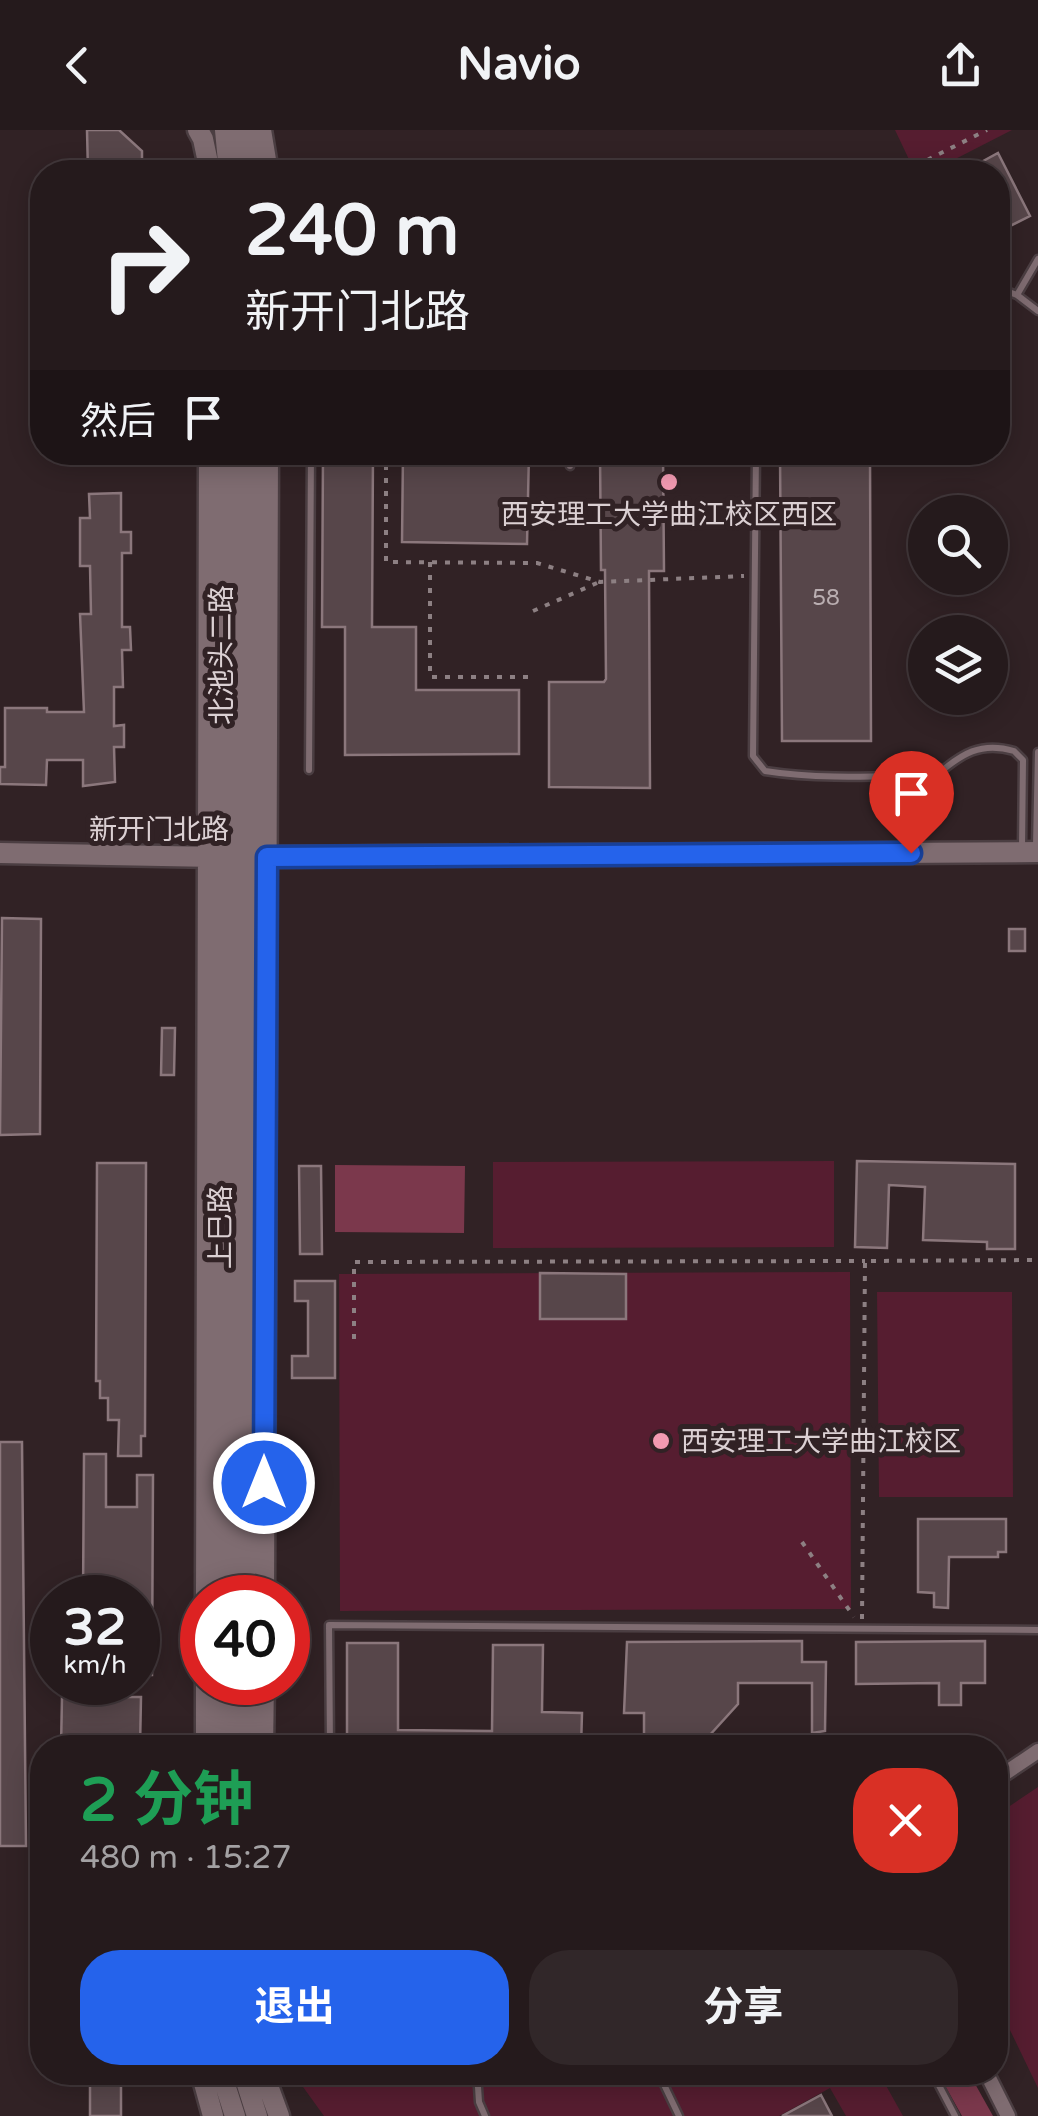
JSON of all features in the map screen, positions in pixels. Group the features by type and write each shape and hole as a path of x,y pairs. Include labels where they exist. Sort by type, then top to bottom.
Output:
{"street":[{"path":"207,160 201,134 240,130"},
{"path":"232,160 240,130"},
{"path":"240,130 246,160"},
{"path":"240,130 260,160"},
{"path":"211,465 238,857 263,1575"},
{"name":"北池头二路","path":"228,465 238,857"},
{"name":"北池头二路","path":"238,857 249,465"},
{"path":"207,1575 238,857 267,465"},
{"name":"新开门北路","path":"0,853 238,857 1032,852"},
{"name":"上巳路","path":"226,1575 238,857"},
{"name":"上巳路","path":"238,857 246,1575"},
{"path":"206,1705 206,1735"},
{"path":"226,1705 226,1735"},
{"path":"245,1735 246,1705"},
{"path":"263,1735 264,1705"},
{"path":"1008,1771 1038,1751"},
{"path":"205,2085 213,2116"},
{"path":"225,2085 235,2116"},
{"path":"247,2085 257,2116"},
{"path":"268,2085 279,2116"},
{"path":"992,2085 1008,2116"}],"lane":[{"path":"1017,295 1038,259"},
{"path":"1010,292 1038,310"},
{"path":"309,770 311,465"},
{"path":"756,465 753,756 765,772 802,777 937,775 970,751 990,747 1014,751 1023,760 1032,852"},
{"path":"1032,852 1038,752"},
{"path":"330,1735 329,1626 1038,1630"},
{"path":"478,2085 485,2116"},
{"path":"664,2085 679,2116"},
{"path":"939,2085 955,2116"}],"path":[{"path":"928,160 988,130"},
{"path":"386,465 386,562 536,562 600,582 755,575"},
{"path":"430,562 430,677 533,677"},
{"path":"533,611 600,582"},
{"path":"862,1628 866,1260"},
{"path":"354,1338 354,1262 1038,1260"},
{"path":"802,1542 862,1628"}],"shaded area":[{"path":"895,130 1012,130 953,160 909,160"},
{"path":"834,1161 834,1247 493,1248 493,1162"},
{"path":"335,1165 465,1166 464,1233 335,1232"},
{"path":"850,1272 851,1609 340,1611 339,1274"},
{"path":"877,1292 1012,1292 1013,1497 879,1497"},
{"path":"1038,1787 1038,2088 1008,2026 1008,1807"},
{"path":"302,2085 886,2085 903,2116 846,2116 830,2088 779,2116 324,2116"},
{"path":"945,2085 976,2085 993,2116 962,2116"}],"building":[{"path":"87,130 119,130 142,151 142,160 88,160"},
{"path":"1010,177 1030,216 1010,226"},
{"path":"323,465 373,465 372,627 416,627 416,690 519,690 519,754 345,755 345,627 322,627"},
{"path":"403,465 529,465 527,544 402,542"},
{"path":"600,465 663,465 664,571 649,571 650,788 549,787 549,682 606,679 605,570 601,570"},
{"path":"780,465 870,465 871,741 782,741"},
{"path":"121,493 121,532 131,532 131,553 122,553 122,627 130,627 131,650 122,650 123,687 114,687 114,726 124,725 124,747 114,747 115,782 83,786 83,760 47,760 46,785 0,784 0,767 5,767 5,708 84,712 80,614 91,614 90,566 80,566 80,518 90,518 89,494"},
{"path":"2,918 41,919 40,1134 0,1135"},
{"path":"1009,929 1025,929 1025,951 1009,951"},
{"path":"162,1028 175,1028 174,1075 161,1075"},
{"path":"857,1161 1015,1164 1015,1249 987,1249 987,1242 923,1240 925,1187 889,1185 887,1248 855,1247"},
{"path":"97,1163 146,1163 145,1436 141,1436 141,1456 118,1456 119,1420 108,1420 108,1398 100,1398 100,1381 96,1381"},
{"path":"299,1166 321,1166 322,1254 300,1254"},
{"path":"540,1273 626,1274 626,1319 540,1319"},
{"path":"295,1281 335,1281 335,1378 292,1378 292,1356 308,1356 308,1301 295,1301"},
{"path":"0,1442 22,1442 26,1846 0,1846"},
{"path":"84,1454 106,1454 106,1507 137,1507 137,1475 153,1475 152,1575 83,1575"},
{"path":"918,1519 1006,1519 1006,1552 998,1552 998,1557 949,1557 948,1608 934,1607 934,1593 918,1592"},
{"path":"802,1641 802,1662 826,1662 825,1731 812,1733 812,1683 738,1683 738,1704 710,1735 644,1735 644,1713 624,1713 627,1642"},
{"path":"985,1641 985,1683 961,1683 961,1705 939,1705 939,1683 856,1684 856,1642"},
{"path":"347,1643 398,1643 398,1730 492,1731 493,1645 543,1645 542,1712 582,1713 581,1735 347,1735"},
{"path":"62,1705 141,1705 140,1735 61,1735"},
{"path":"90,2085 121,2085 121,2116 90,2116"},
{"path":"821,2095 832,2116 782,2116"}],"place":[{"name":"西安理工大学曲江校区西区","path":"669,482"},
{"name":"西安理工大学曲江校区","path":"661,1441"}],"route":[{"path":"264,1483 267,857 911,853"}]}
